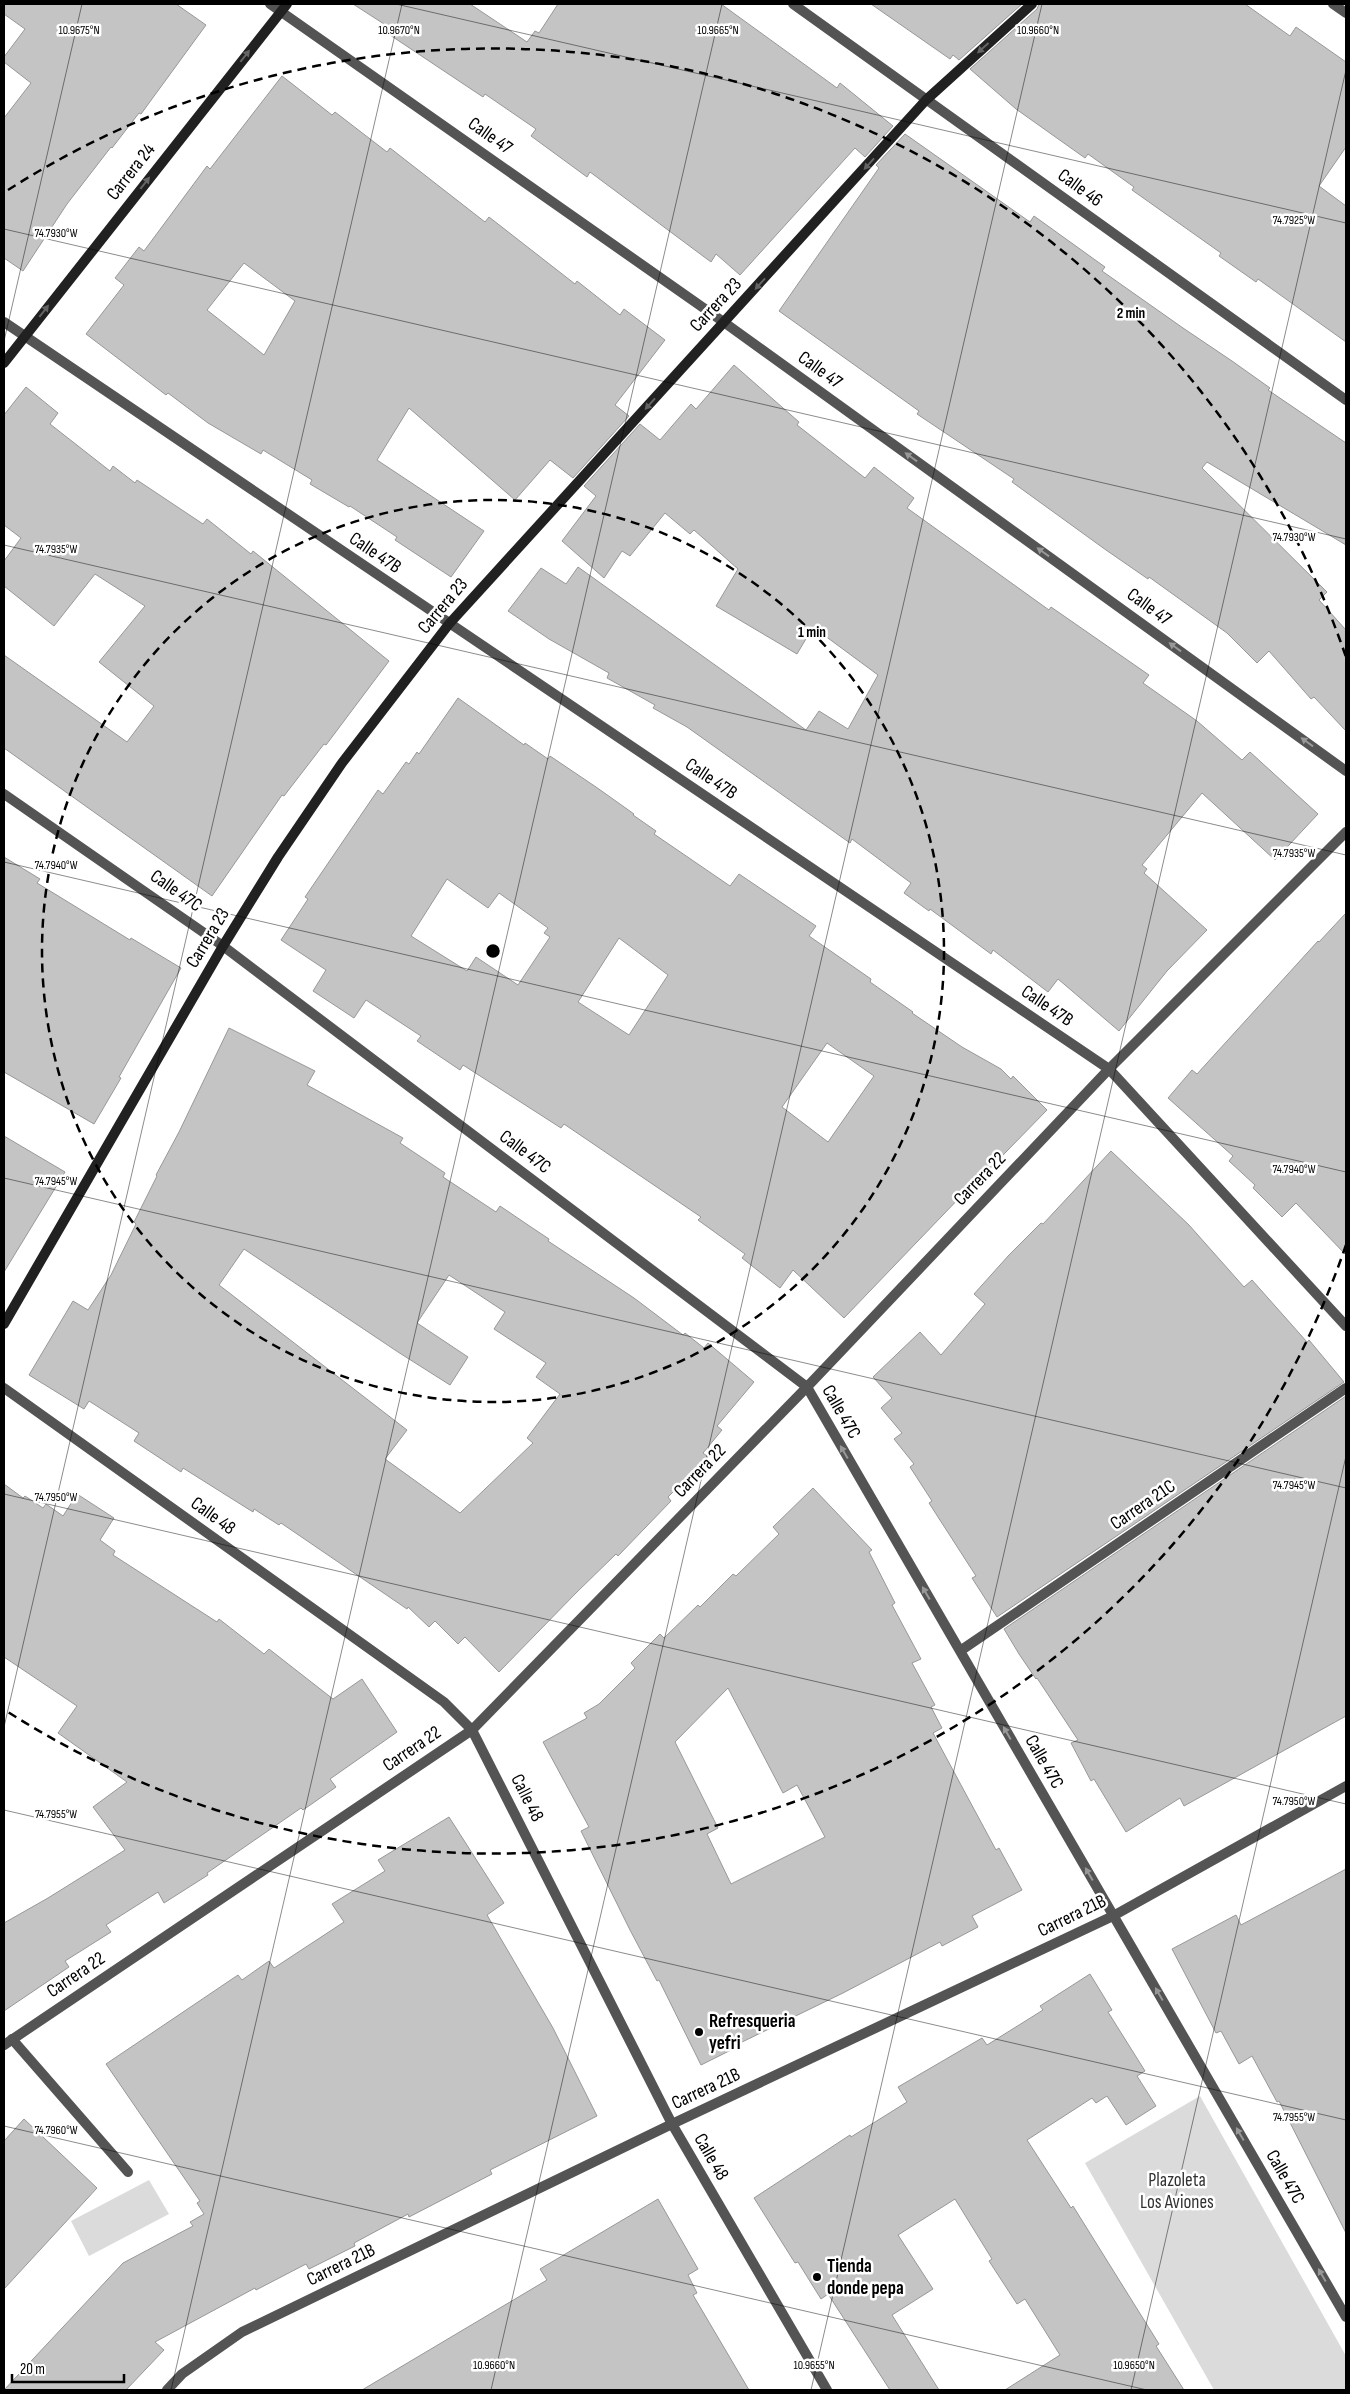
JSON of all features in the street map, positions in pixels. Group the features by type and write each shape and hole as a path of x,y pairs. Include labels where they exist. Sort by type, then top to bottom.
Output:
{"street":[{"name":"Calle 47","path":"270,4 284,8 1346,771"},
{"name":"Calle 46","path":"793,4 1346,400"},
{"name":"Carrera 23","path":"4,1324 223,946 278,857 342,763 449,624 926,100 1032,4"},
{"path":"1333,4 1346,13"},
{"name":"Carrera 24","path":"4,363 284,8"},
{"name":"Calle 47B","path":"4,322 1109,1069 1346,1326"},
{"name":"Calle 47C","path":"4,794 223,946 807,1387 1346,2317"},
{"name":"Carrera 22","path":"8,2042 472,1730 807,1387 1109,1069 1346,832"},
{"name":"Calle 48","path":"4,1388 444,1702 472,1730 672,2124 827,2390"},
{"name":"Carrera 21C","path":"960,1651 1346,1388"},
{"name":"Carrera 21B","path":"167,2390 182,2374 242,2332 672,2124 1113,1916 1346,1786"},
{"path":"8,2042 128,2172"}],"green space":[{"name":"Plazoleta Los Aviones","path":"1200,2096 1346,2356 1346,2390 1214,2390 1085,2163"},
{"path":"149,2180 169,2214 89,2256 71,2221"}],"building":[{"path":"4,4 176,4 206,25 141,114 139,113 111,147 67,204 23,271 4,258 4,118 31,83 4,62 4,57 25,29 4,14"},
{"path":"353,4 470,4 527,42 535,31 539,33 558,4 721,4 837,88 840,83 893,126 865,157 855,148 740,275 716,254 711,262 590,172 587,177 531,136 536,129 485,94 483,97 381,29 384,24"},
{"path":"871,4 1022,4 959,60 953,55 950,59"},
{"path":"1039,4 1245,4 1290,36 1296,27 1346,62 1346,147 1319,186 1346,206 1346,342 1258,279 1256,282 1219,256 1221,253 1132,190 1134,187 1088,154 1085,158 1016,109 970,69 1037,9"},
{"path":"282,76 332,115 335,112 387,152 390,148 485,222 489,217 575,284 577,281 620,315 624,309 665,340 615,405 629,416 573,478 550,460 515,500 409,408 377,460 484,531 451,577 395,540 397,537 350,506 310,484 312,480 263,450 261,454 208,423 168,393 166,395 86,334 124,285 115,278 139,247 144,251 207,166 210,169","holes":["244,263 295,301 264,355 207,310"]},
{"path":"905,134 1030,222 1034,216 1105,267 1102,271 1270,388 1268,390 1346,443 1346,545 1207,462 1202,468 1327,592 1319,600 1346,630 1346,731 1314,697 1311,699 1269,651 1257,663 1227,633 1149,577 1148,579 1106,550 1012,482 1014,479 917,414 919,411 779,311 879,168 876,165"},
{"path":"734,365 799,422 797,425 865,478 874,467 914,498 907,508 1049,610 1051,607 1149,675 1143,683 1197,721 1242,760 1250,752 1318,814 1275,860 1202,793 1142,865 1147,869 1144,873 1207,930 1167,971 1119,1031 1058,979 1048,992 993,950 991,954 930,909 929,911 904,893 911,883 852,839 850,843 687,727 653,708 655,705 607,678 609,673 549,639 508,611 541,568 566,584 578,567 806,730 819,711 848,729 878,675 813,627 797,654 716,606 738,569 694,530 690,534 665,513 630,556 622,551 604,578 562,541 596,496 584,486 640,424 660,440 691,404 696,409"},
{"path":"26,387 58,413 50,424 110,471 113,466 135,483 137,480 203,524 207,519 251,554 253,551 389,661 326,745 324,744 284,796 282,795 212,896 4,748 4,655 127,742 154,706 99,662 145,606 95,574 54,626 4,586 4,561 21,538 4,525 4,415"},
{"path":"458,698 524,745 525,743 548,759 550,756 596,787 656,831 654,834 730,886 739,874 816,926 809,936 871,979 870,982 912,1013 962,1047 1001,1069 1011,1079 1013,1076 1047,1110 844,1318 793,1270 780,1288 742,1258 745,1254 698,1220 701,1217 564,1124 561,1128 463,1065 460,1070 417,1041 421,1036 366,1000 354,1018 313,991 326,970 281,940 308,899 305,897 378,790 383,794 406,762 409,764 417,752 419,754","holes":["447,879 488,908 499,893 548,928 544,933 550,937 518,985 476,957 467,971 411,936","619,938 668,975 629,1035 578,1002","827,1043 874,1076 828,1142 782,1107"]},
{"path":"4,857 40,879 37,883 130,940 131,938 181,968 94,1124 4,1072"},
{"path":"1346,913 1346,1255 1296,1203 1282,1217 1253,1188 1255,1185 1229,1161 1233,1156 1168,1098 1192,1070 1197,1074 1318,941"},
{"path":"229,1028 315,1071 307,1085 403,1138 400,1143 445,1173 443,1177 496,1212 500,1206 549,1239 548,1241 634,1298 683,1335 685,1333 704,1348 708,1343 754,1382 717,1426 722,1430 703,1453 708,1457 668,1497 671,1501 618,1556 616,1554 576,1593 499,1672 465,1637 458,1644 435,1621 429,1627 408,1607 407,1609 281,1523 279,1525 254,1509 253,1512 183,1468 181,1472 134,1441 139,1433 89,1401 84,1409 29,1375 73,1301 88,1310 111,1275 136,1224 134,1222 156,1175","holes":["244,1249 450,1385 468,1357 417,1323 449,1275 505,1312 494,1329 546,1363 536,1377 560,1394 527,1438 533,1443 460,1513 385,1459 407,1430 219,1285"]},
{"path":"4,1136 65,1172 4,1272"},
{"path":"1111,1151 1189,1225 1244,1287 1252,1280 1307,1342 1309,1340 1344,1382 997,1617 972,1578 976,1576 929,1503 932,1501 910,1467 914,1464 894,1439 902,1433 881,1408 892,1398 873,1377 920,1332 941,1355 985,1304 974,1294 1009,1255 1041,1223 1043,1224"},
{"path":"1346,1396 1346,1716 1184,1806 1180,1798 1126,1832 1094,1779 1091,1781 1071,1743 1078,1740 1004,1629"},
{"path":"4,1484 23,1498 25,1496 43,1508 46,1504 63,1516 77,1494 114,1518 100,1540 115,1551 113,1555 217,1622 219,1619 264,1654 269,1649 333,1699 362,1679 397,1732 330,1779 336,1787 303,1810 301,1808 207,1873 208,1875 164,1903 158,1892 106,1925 111,1932 65,1961 69,1967 4,2011 4,1923 125,1850 93,1807 127,1782 58,1733 77,1706 4,1657"},
{"path":"813,1488 872,1550 869,1552 895,1603 892,1605 921,1659 912,1663 935,1705 931,1707 942,1728 933,1733 996,1850 999,1848 1022,1890 972,1916 978,1927 942,1946 940,1942 843,1993 740,2043 741,2045 701,2065 659,1980 657,1981 630,1930 581,1831 589,1827 543,1742 587,1718 584,1713 599,1704 635,1668 631,1663 660,1634 664,1638 698,1605 700,1607 733,1574 736,1576 779,1534 773,1527","holes":["728,1688 783,1793 797,1785 825,1837 731,1884 707,1834 718,1828 675,1742"]},
{"path":"449,1817 504,1903 487,1915 553,2028 597,2116 490,2170 492,2174 409,2217 408,2214 354,2243 355,2246 309,2269 306,2264 256,2290 255,2288 155,2342 164,2350 126,2390 4,2390 123,2263 193,2226 190,2222 204,2214 197,2203 200,2201 106,2064 238,1975 242,1980 269,1961 274,1968 344,1922 332,1904 385,1871 378,1860"},
{"path":"1346,1869 1346,2233 1279,2101 1277,2102 1252,2056 1239,2064 1221,2031 1216,2033 1172,1949 1236,1915 1241,1925"},
{"path":"1090,1974 1112,2010 1108,2012 1145,2071 1137,2076 1156,2106 1126,2125 1107,2096 1096,2103 1092,2098 1027,2140 1071,2208 1073,2206 1159,2344 1156,2346 1184,2390 1005,2390 1060,2355 1025,2299 1017,2304 989,2261 992,2259 955,2199 898,2235 933,2289 892,2315 939,2390 890,2390 828,2294 821,2299 798,2262 795,2263 754,2198 850,2135 851,2137 907,2102 898,2087 982,2038 987,2045 1043,2010 1040,2006"},
{"path":"24,2119 97,2188 4,2289 4,2141"},
{"path":"658,2199 698,2269 688,2275 697,2293 693,2295 749,2390 362,2390 547,2280 540,2269"}],"place":[{"name":"Refresqueria yefri","path":"699,2032"},
{"name":"Tienda donde pepa","path":"817,2277"}]}
